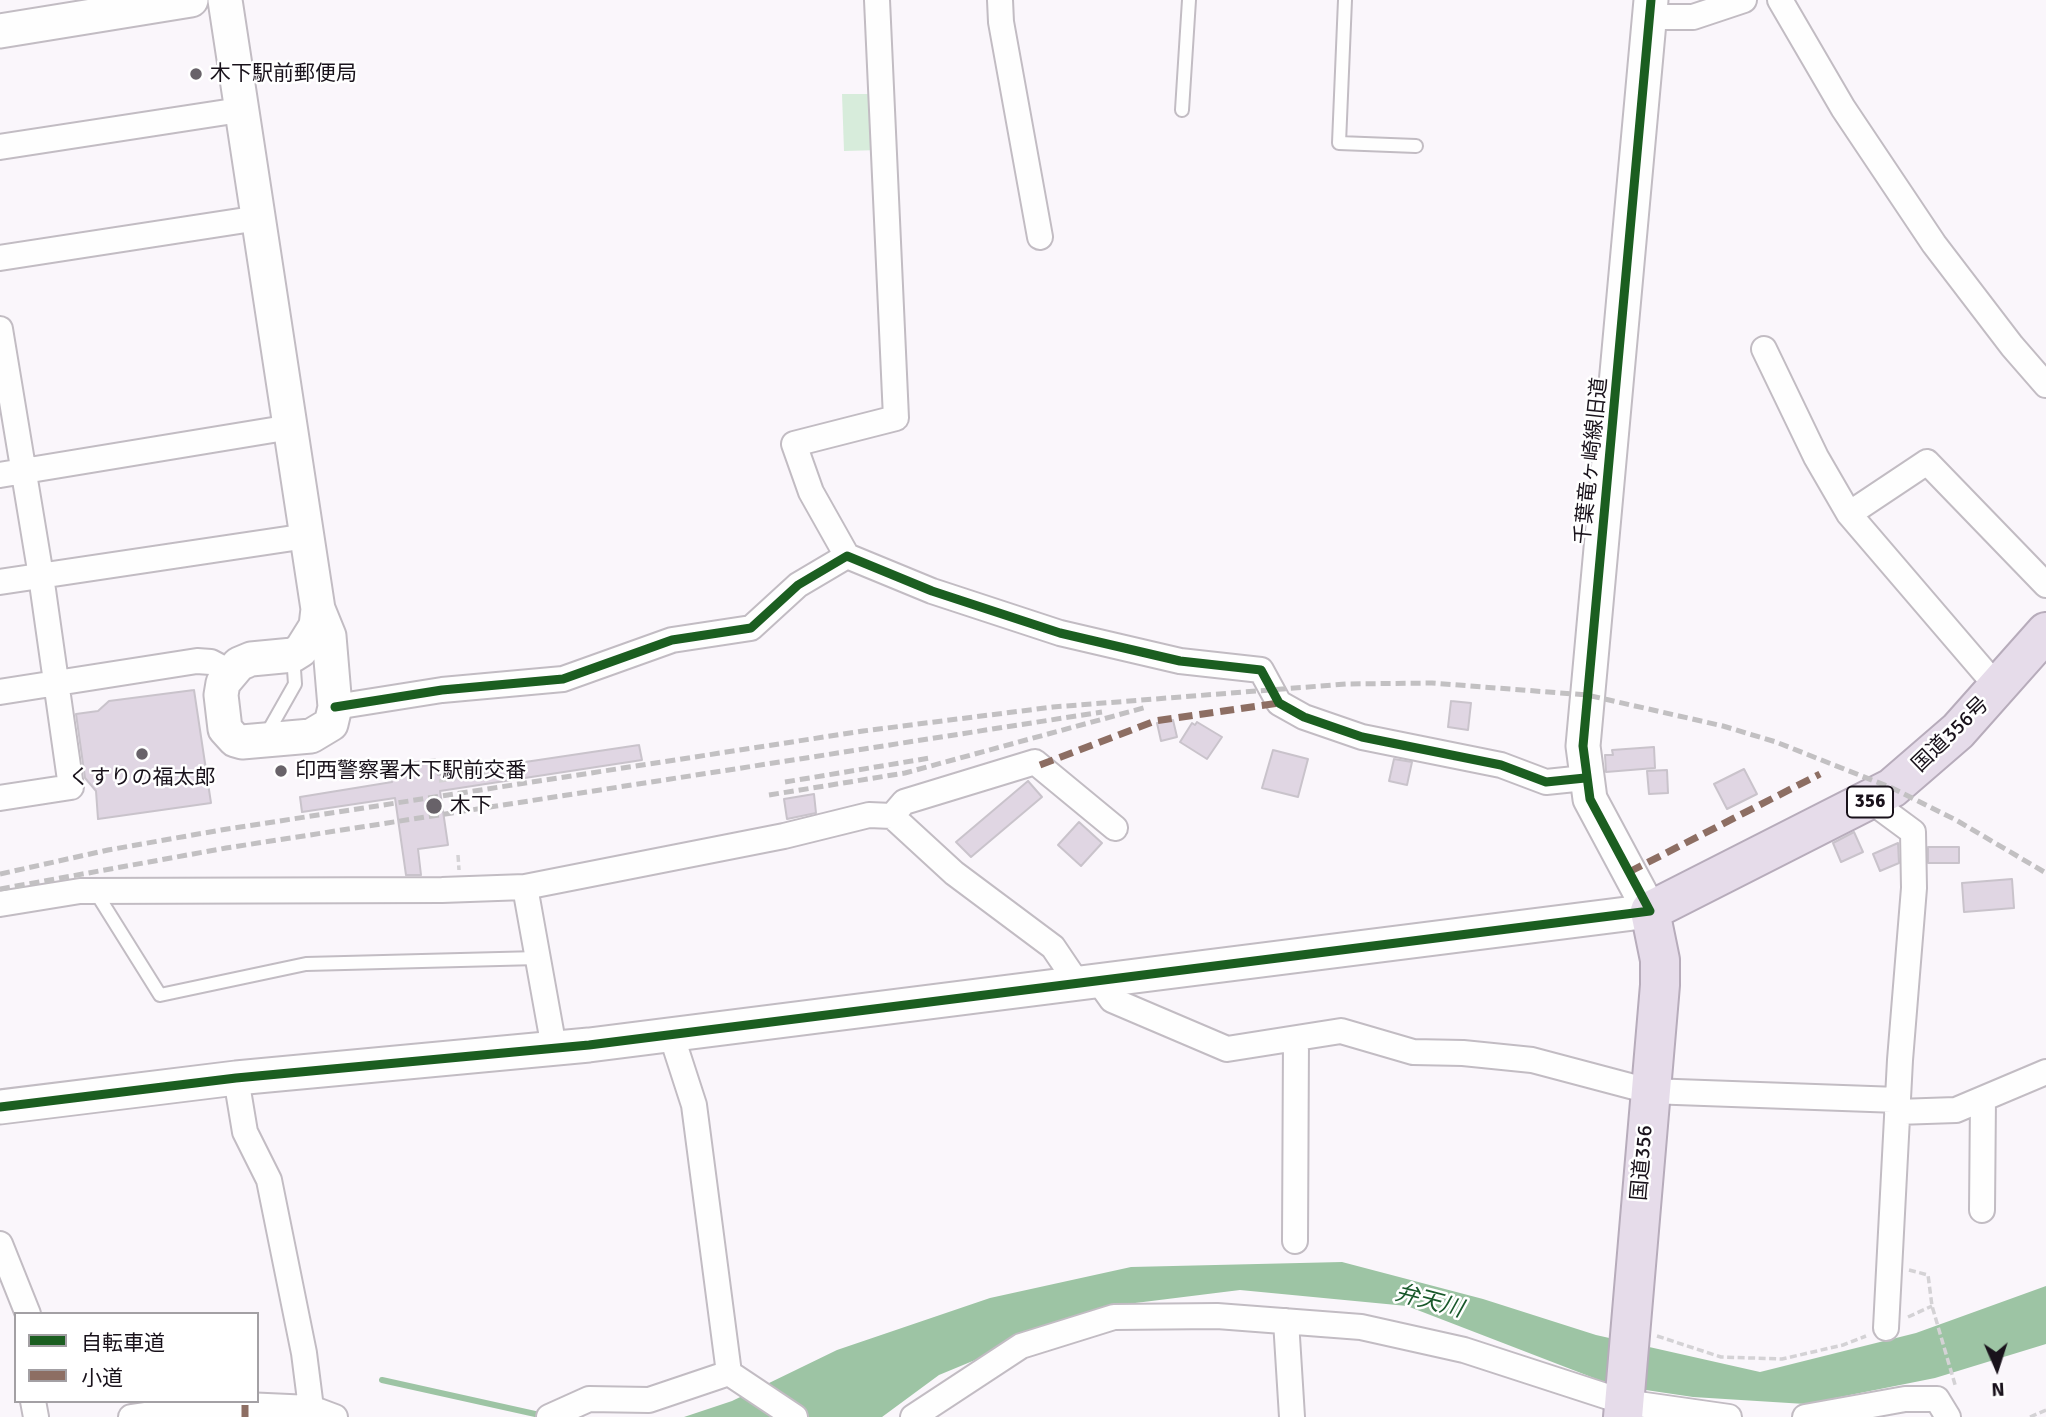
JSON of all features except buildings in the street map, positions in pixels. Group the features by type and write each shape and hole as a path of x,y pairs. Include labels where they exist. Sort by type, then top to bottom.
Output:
{"highway":[{"name":"国道356号","path":"1650,911 1871,801 1927,761 1999,689 2046,632"},
{"name":"国道356","path":"1624,1404 1660,985 1660,960 1650,911"}],"street":[{"path":"0,31 191,0"},
{"path":"225,0 318,609 329,636 335,707 331,724 324,731 311,736 242,742 228,735 221,695 230,673 251,659 293,654 317,656 331,669"},
{"path":"877,0 896,418 794,444 811,492 847,556 932,591 1060,633 1180,661 1261,670 1279,703 1304,717 1363,737 1502,765 1546,782 1585,778"},
{"path":"1000,0 1040,236"},
{"path":"1650,8 1693,17 1744,0"},
{"path":"1780,0 1843,108 1934,244 2011,346 2046,385"},
{"name":"千葉竜ヶ崎線旧道","path":"1650,8 1587,695 1585,778 1597,814 1650,911"},
{"path":"0,147 240,110"},
{"path":"0,258 259,218"},
{"path":"0,329 12,473 41,576 71,787 0,798"},
{"path":"1764,348 1816,457 1849,514 1999,689"},
{"path":"12,473 291,427"},
{"path":"1849,514 1927,462 2046,585"},
{"path":"0,582 307,536"},
{"path":"335,707 442,690 563,679 673,640 751,628 798,585 847,556"},
{"path":"293,654 312,635 318,609"},
{"path":"0,692 198,661 211,662 230,673"},
{"path":"892,816 904,802 1035,762 1115,828"},
{"path":"1871,801 1913,832 1914,888 1897,1106 1887,1264 1886,1328"},
{"path":"0,904 95,890 442,890 525,887 783,836 869,815 892,816 954,873 1016,917 1112,1000 1227,1049 1341,1031 1413,1052 1463,1052 1532,1060 1649,1091 1956,1110 2046,1072"},
{"path":"525,887 554,1048"},
{"path":"0,1107 236,1078 554,1048 1650,911"},
{"path":"671,1034 694,1105 729,1373 795,1417"},
{"path":"1295,1241 1296,1040"},
{"path":"236,1078 245,1132 269,1180 304,1353 311,1408"},
{"path":"1982,1210 1983,1099"},
{"path":"0,1244 27,1312"},
{"path":"913,1417 1021,1346 1114,1317 1217,1316 1361,1327 1464,1350 1624,1404 1729,1417"},
{"path":"1286,1321 1292,1417"},
{"path":"548,1417 589,1399 649,1400 729,1373"},
{"path":"1805,1417 1905,1399 1937,1399 1948,1417"},
{"path":"131,1417 198,1407 245,1411 311,1408 335,1417"}],"lane":[{"path":"1182,110 1189,0"},
{"path":"1345,0 1339,142 1416,146"},
{"path":"262,741 295,684 293,654"},
{"path":"95,890 160,995 306,964 538,958"}],"path":[{"path":"439,781 488,774"},
{"path":"1887,1264 1928,1275 1934,1314 1956,1385"},
{"path":"1629,1331 1721,1357 1782,1359 1843,1345 1932,1306"},
{"path":"2030,1417 2046,1410"}],"shaded area":[{"path":"842,94 878,94 880,150 844,151"}],"water":[{"name":"弁天川","path":"1342,1262 1483,1299 1596,1335 1760,1372 1916,1333 2046,1286 2046,1344 1935,1378 1805,1404 1693,1397 1612,1385 1407,1306 1240,1290 1103,1307 939,1375 882,1417 684,1417 732,1401 837,1350 990,1298 1131,1267"}],"waterway":[{"path":"382,1380 544,1416"}],"railway":[{"path":"0,874 108,850 221,830 863,731 1053,707 1346,684 1432,683 1587,695 1723,726 1776,742 1892,788 1956,820 2046,873"},
{"path":"769,795 905,773 1147,707"},
{"path":"0,889 226,848 1102,712"},
{"path":"785,782 930,758"}],"marked path":[{"path":"1040,765 1155,721 1279,703"},
{"path":"1629,872 1820,774"},
{"path":"245,1405 245,1417"}],"cycle path":[{"path":"0,1107 236,1078 589,1045 1650,911 1590,799 1583,746 1651,0"},
{"path":"335,707 442,690 563,679 672,640 751,628 798,585 847,556 932,591 1060,633 1180,661 1261,670 1279,703 1304,717 1362,737 1501,765 1546,782 1585,778"}],"place":[{"name":"木下駅前郵便局","path":"196,74"},
{"name":"くすりの福太郎","path":"142,754"},
{"name":"印西警察署木下駅前交番","path":"281,771"},
{"name":"木下","path":"434,806"}]}
